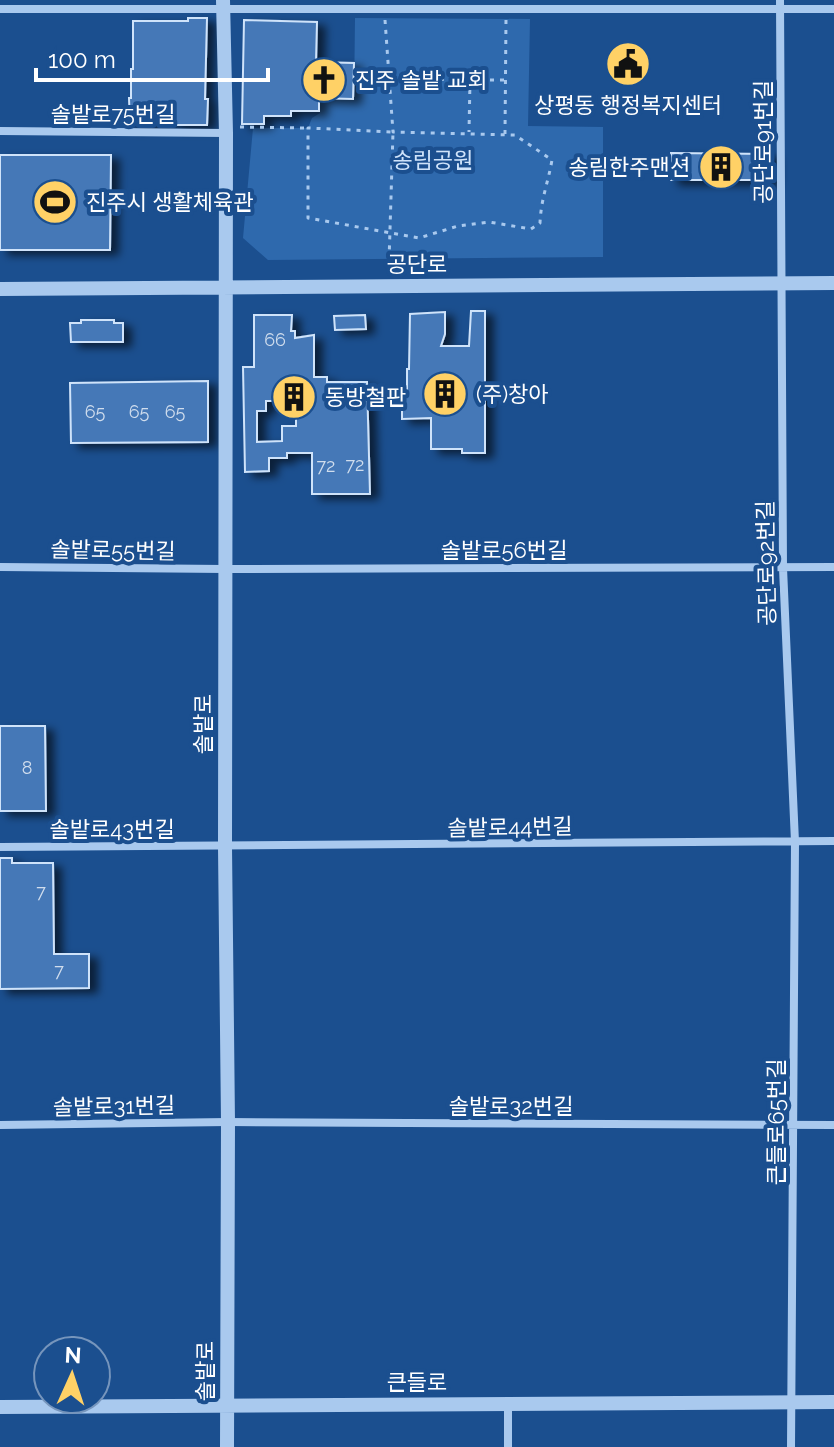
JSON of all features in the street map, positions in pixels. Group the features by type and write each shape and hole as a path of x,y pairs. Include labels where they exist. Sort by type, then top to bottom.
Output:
{"street":[{"path":"0,9 223,5 780,4 834,9"},
{"name":"공단로91번길","path":"780,4 781,283"},
{"name":"솔밭로","path":"223,5 227,1447"},
{"name":"솔밭로75번길","path":"0,131 225,130"},
{"name":"공단로92번길","path":"781,283 783,568 795,842"},
{"name":"공단로","path":"0,289 834,283"},
{"name":"솔밭로55번길","path":"0,567 225,569"},
{"name":"솔밭로56번길","path":"225,569 834,567"},
{"name":"솔밭로44번길","path":"225,847 834,841"},
{"name":"큰들로65번길","path":"791,1447 795,842"},
{"name":"솔밭로43번길","path":"0,847 225,847"},
{"name":"솔밭로32번길","path":"228,1122 834,1125"},
{"name":"솔밭로31번길","path":"0,1125 228,1122"},
{"name":"큰들로","path":"0,1407 834,1402"},
{"path":"508,1404 508,1447"}],"path":[{"path":"385,19 393,132 390,266"},
{"path":"505,134 506,19"},
{"path":"390,78 506,80"},
{"path":"469,133 470,80"},
{"path":"225,130 308,128 515,135 552,160 541,199 540,223 531,229 489,222 458,226 419,238 308,218 308,128"}],"green space":[{"name":"송림공원","path":"355,18 530,19 528,126 603,127 603,257 268,260 243,238 253,128 308,128 312,118 320,113 320,100 354,100"}],"building":[{"path":"188,18 207,18 207,125 174,125 174,120 130,125 133,21 188,21"},
{"path":"244,20 317,22 316,62 354,63 353,99 319,98 319,111 291,111 291,116 264,116 264,124 242,124"},
{"name":"송림한주맨션","path":"671,153 771,154 771,180 671,180"},
{"name":"진주시 생활체육관","path":"0,155 111,155 110,250 0,250"},
{"path":"471,311 485,311 485,453 431,449 431,418 402,419 402,391 407,391 409,369 410,314 445,312 445,334 441,346 469,346"},
{"path":"254,315 292,315 291,331 295,331 295,338 314,335 314,377 327,377 327,382 367,382 370,494 312,494 312,453 287,453 287,458 269,458 269,471 245,472 243,367 254,367","holes":["266,401 296,401 296,426 282,426 282,441 257,442 257,411 266,411"]},
{"path":"365,315 366,329 335,330 334,316"},
{"path":"81,320 123,323 123,342 71,342 70,323 81,323"},
{"path":"208,381 208,442 71,443 70,383"},
{"path":"0,726 45,726 46,811 0,811"},
{"path":"0,858 12,858 12,863 53,863 54,954 89,954 89,988 0,989"}],"place":[{"name":"상평동 행정복지센터","path":"628,64"},
{"name":"진주 솔밭 교회","path":"324,80"},
{"name":"송림한주맨션","path":"721,167"},
{"name":"진주시 생활체육관","path":"55,202"},
{"name":"(주)창아","path":"445,394"},
{"name":"동방철판","path":"294,397"}]}
